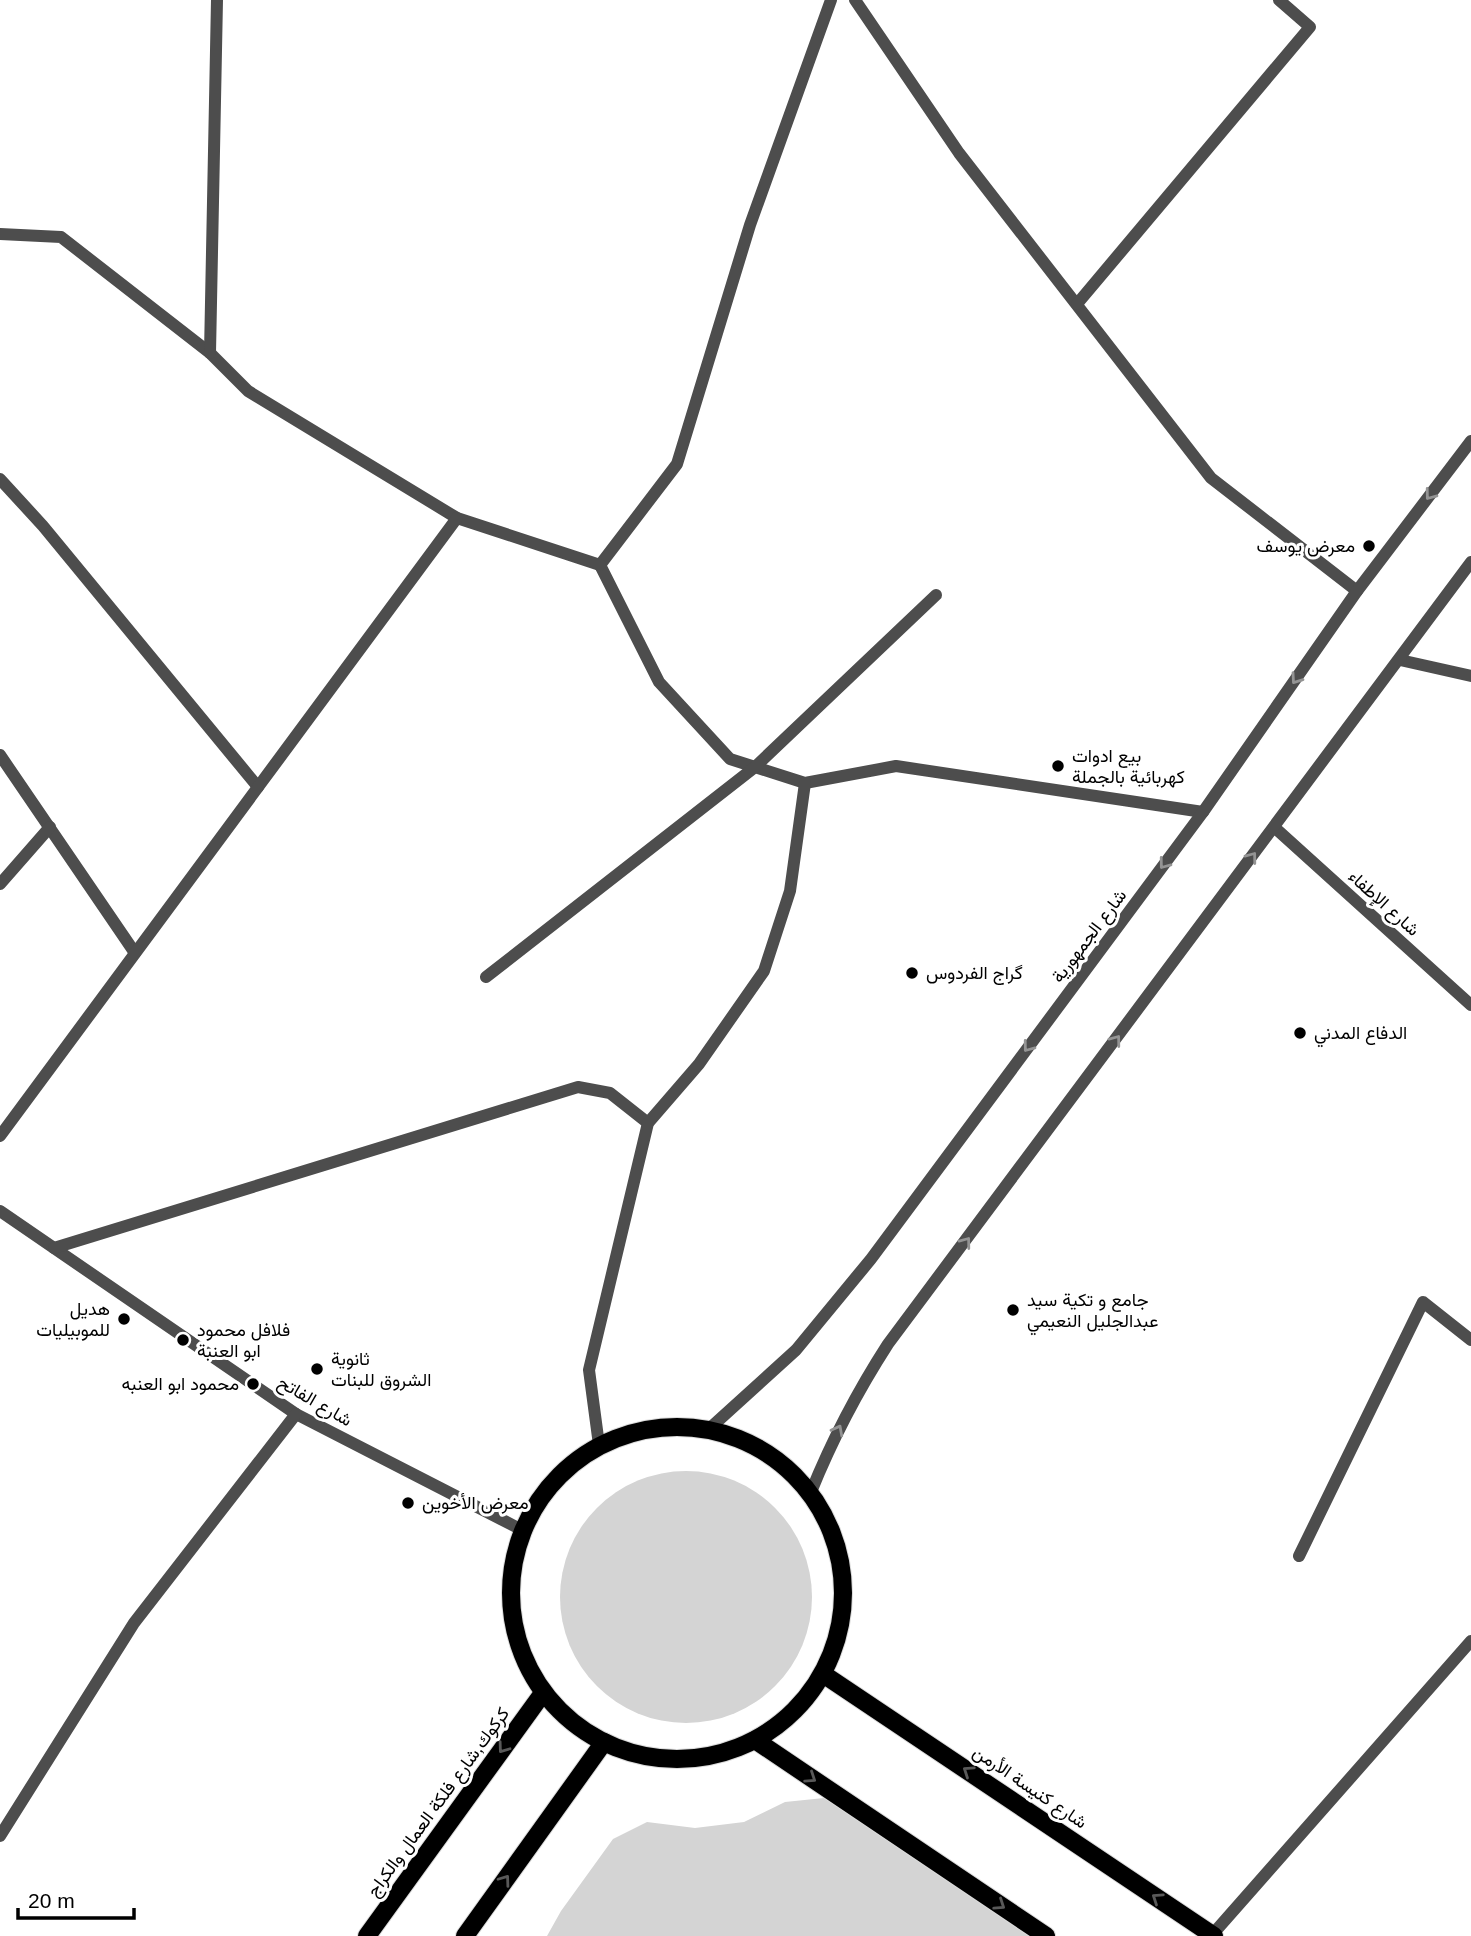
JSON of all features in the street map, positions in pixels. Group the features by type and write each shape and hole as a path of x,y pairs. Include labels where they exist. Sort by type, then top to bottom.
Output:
{"main road":[{"path":"653,1428 709,1429 748,1441 782,1463 811,1492 834,1535 844,1582 840,1629 823,1674 794,1712 755,1740 719,1754 680,1759 642,1755 604,1742 570,1721 543,1693 517,1642 510,1586 522,1530 541,1496 567,1466 599,1445 653,1428"},
{"name":"شارع كنيسة الأرمن","path":"823,1674 1213,1935"},
{"name":"كركوك,شارع فلكة العمال والكراج","path":"367,1936 543,1693"},
{"path":"755,1740 1045,1936"},
{"path":"466,1936 604,1742"}],"street":[{"path":"209,353 217,0"},
{"path":"600,565 677,464 750,225 831,0"},
{"path":"855,0 959,153 1211,478 1357,591"},
{"path":"1077,304 1310,27 1279,0"},
{"path":"0,234 61,237 209,353 248,391 457,519 600,565 659,682 730,759 805,783 896,766 1203,811"},
{"name":"شارع الجمهورية","path":"709,1429 796,1350 842,1296 1203,811 1357,591 1471,441"},
{"path":"0,479 43,526 258,787"},
{"path":"0,1136 457,519"},
{"path":"811,1492 851,1404 888,1345 1471,562"},
{"path":"486,977 755,767 936,595"},
{"path":"1400,660 1471,676"},
{"path":"0,755 135,953"},
{"path":"599,1445 589,1370 648,1123 699,1063 764,971 790,891 805,783"},
{"path":"0,884 50,827"},
{"name":"شارع الإطفاء","path":"1275,827 1471,1005"},
{"path":"54,1248 578,1087 610,1093 648,1123"},
{"name":"شارع الفاتح","path":"0,1211 296,1414 522,1530"},
{"path":"1299,1556 1423,1302 1471,1340"},
{"path":"0,1836 134,1623 296,1414"},
{"path":"1213,1935 1471,1641"}],"shaded area":[{"path":"674,1471 698,1471 723,1476 746,1486 766,1499 784,1517 807,1560 812,1597 810,1622 803,1645 784,1677 766,1695 723,1718 698,1723 674,1723 649,1718 626,1708 606,1695 588,1677 565,1634 560,1609 560,1585 565,1560 575,1537 588,1517 606,1499 649,1476"},
{"path":"824,1798 1033,1936 547,1936 561,1911 613,1839 647,1822 695,1828 744,1822 785,1802"}],"place":[{"name":"معرض يوسف","path":"1369,546"},
{"name":"بيع ادوات كهربائية بالجملة","path":"1058,766"},
{"name":"گراج الفردوس","path":"912,973"},
{"name":"الدفاع المدني","path":"1300,1033"},
{"name":"جامع و تكية سيد عبدالجليل النعيمي","path":"1013,1310"},
{"name":"هديل للموبيليات","path":"124,1319"},
{"name":"فلافل محمود ابو العنبة","path":"183,1340"},
{"name":"ثانوية الشروق للبنات","path":"317,1369"},
{"name":"محمود ابو العنبه","path":"253,1384"},
{"name":"معرض الأخوين","path":"408,1503"}]}
